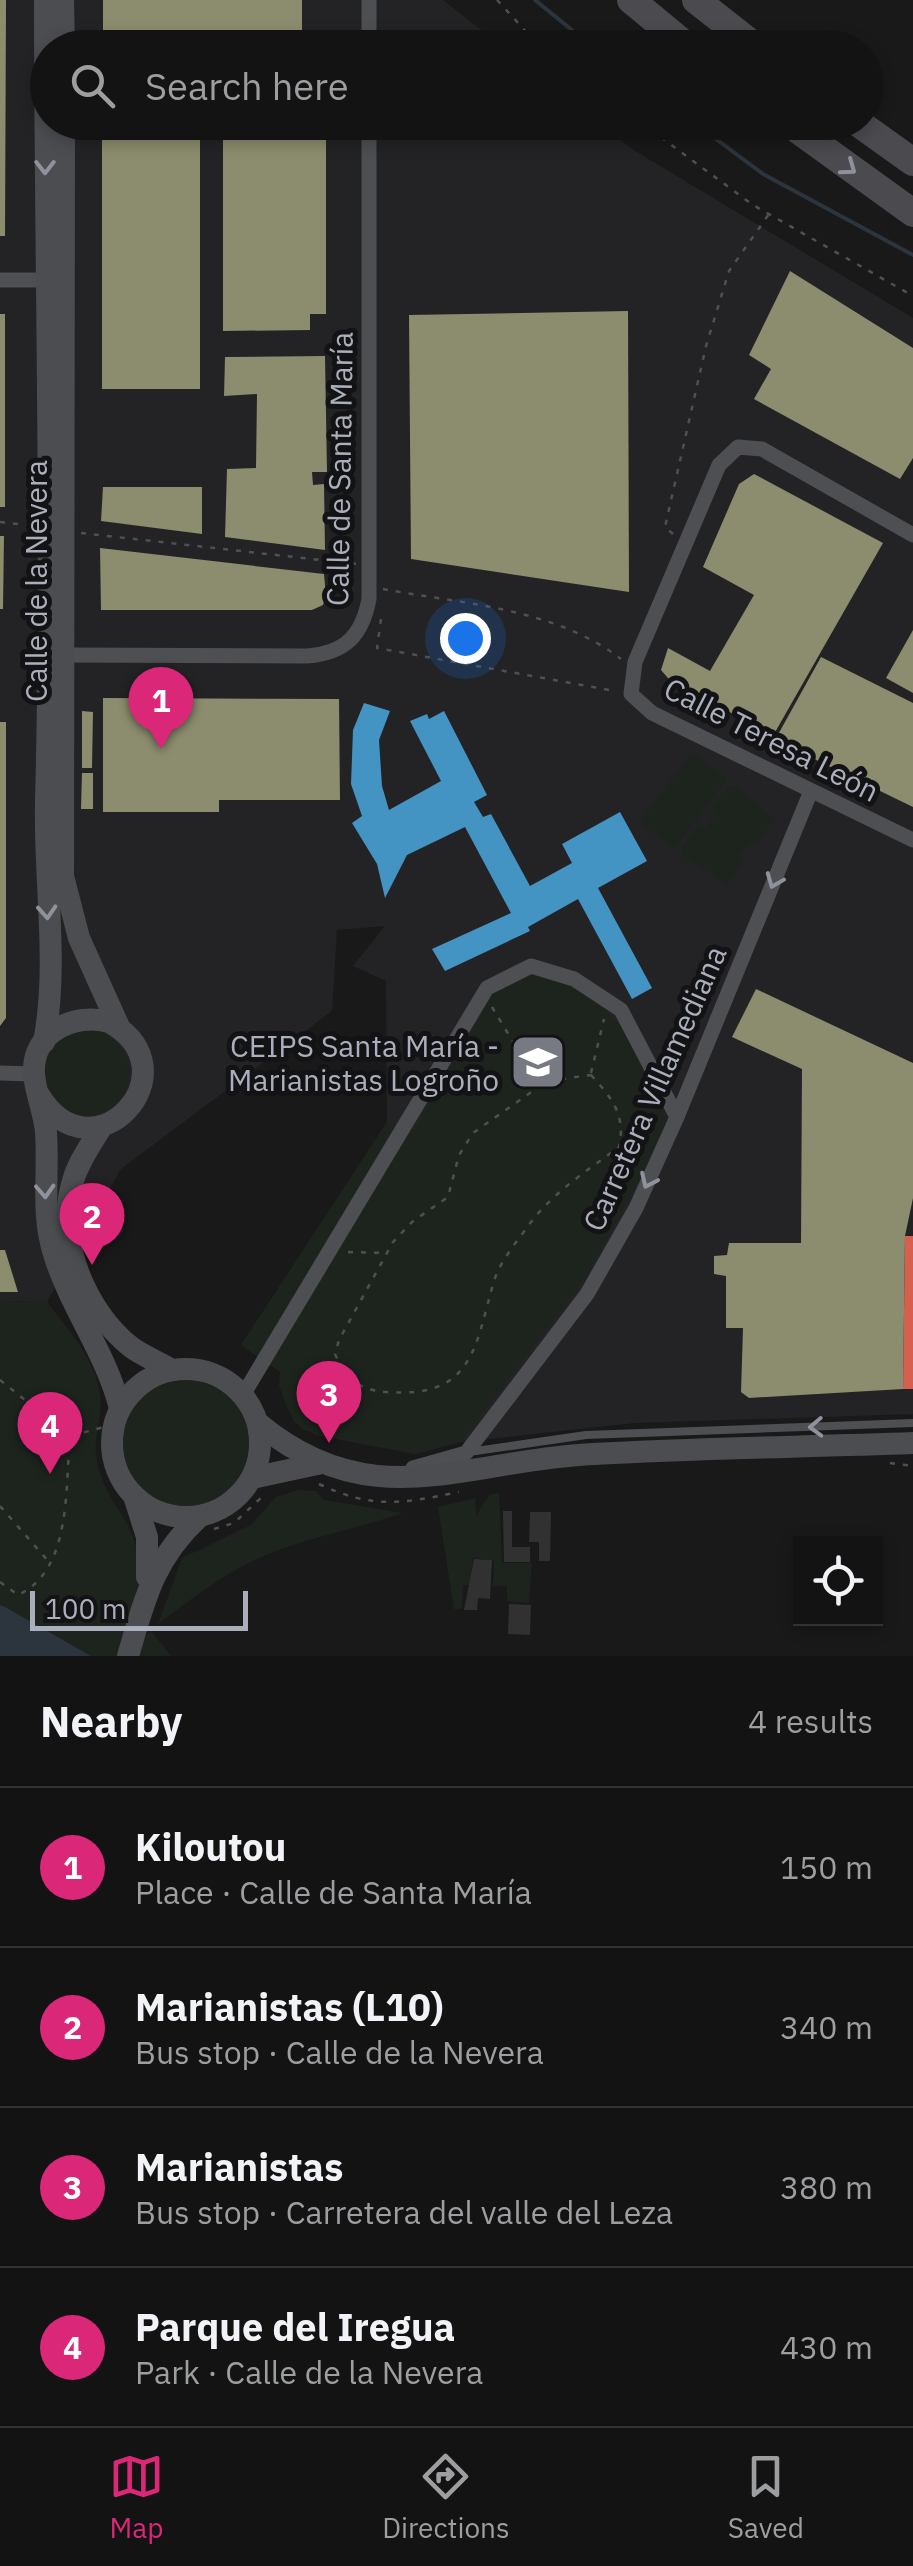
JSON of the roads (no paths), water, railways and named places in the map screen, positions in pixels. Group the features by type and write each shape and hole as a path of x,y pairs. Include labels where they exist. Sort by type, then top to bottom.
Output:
{"highway":[{"path":"631,0 668,30"},
{"path":"696,0 734,30"},
{"path":"812,140 913,213"},
{"path":"882,140 913,162"}],"main road":[{"name":"Calle de la Nevera","path":"45,0 45,30"},
{"path":"64,0 64,30"},
{"name":"Calle de la Nevera","path":"45,140 45,280 65,655 67,904 120,1028"},
{"name":"Calle de la Nevera","path":"44,1042 52,999 44,877 64,140"},
{"path":"36,1084 46,1108 72,1125 102,1126 115,1121 134,1102 143,1076 138,1050 120,1028 98,1019 73,1020 44,1042 36,1084 46,1133 47,1218 53,1252 71,1299 110,1370 117,1416 114,1462 134,1496 147,1537 146,1596"},
{"path":"102,1126 73,1178 67,1209 80,1277 132,1348 172,1370 211,1372 244,1395 258,1423 262,1484"},
{"path":"117,1416 142,1383 172,1370"},
{"path":"258,1423 314,1473"},
{"path":"131,1648 146,1596 165,1552 262,1484 314,1473 454,1477 588,1454 913,1443"},
{"path":"134,1496 164,1514 201,1525"}],"street":[{"path":"369,0 369,30"},
{"name":"Calle de Santa María","path":"65,655 329,654 357,636 365,620 369,587 369,140"},
{"path":"0,280 45,280"},
{"name":"Calle Teresa León","path":"913,535 762,449 738,447 719,465 634,669 632,694 652,713 913,840"},
{"name":"Carretera Villamediana","path":"466,1453 586,1294 636,1208 678,1117 811,791"},
{"path":"244,1395 481,996 499,978 531,966 574,979 622,1010 678,1117"},
{"path":"0,1074 36,1084"},
{"path":"368,1474 426,1466 466,1453"}],"lane":[{"path":"466,1453 586,1435 913,1424"}],"waterway":[{"path":"535,0 572,30"},
{"path":"717,140 763,174 913,255"}],"place":[{"name":"Kiloutou","path":"161,749"},
{"name":"CEIPS Santa María - Marianistas Logroño","path":"538,1062"},
{"name":"Marianistas (L10)","path":"92,1265"},
{"name":"Marianistas","path":"329,1443"},
{"name":"Parque del Iregua","path":"50,1474"}]}
